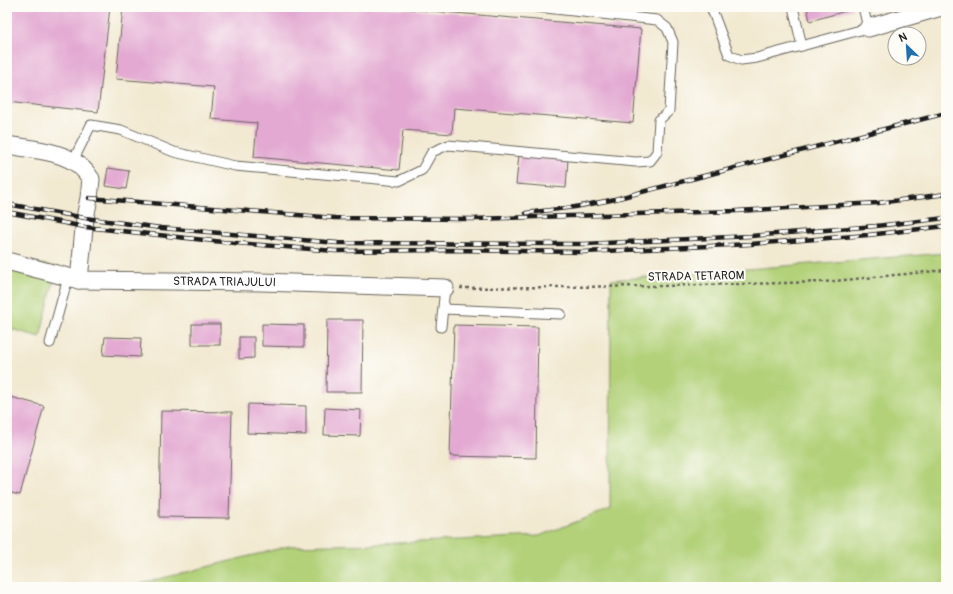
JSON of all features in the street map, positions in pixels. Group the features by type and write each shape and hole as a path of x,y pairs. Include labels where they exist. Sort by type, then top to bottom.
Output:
{"street":[{"path":"868,28 941,7"},
{"path":"7,145 61,156 73,161 83,168 91,179 89,198 74,279"},
{"name":"STRADA TRIAJULUI","path":"7,261 74,279 261,282 446,288"}],"lane":[{"path":"73,161 91,125 121,130 174,152 235,166 399,181 422,170 432,152 448,145 636,162 650,161 657,152 659,120 669,111 673,42 667,28 657,20 536,7"},
{"path":"711,7 729,55 741,60 757,58 868,28 863,7"},
{"path":"793,7 802,46"},
{"path":"50,343 74,279"},
{"path":"441,327 446,288"},
{"path":"443,309 561,314"}],"path":[{"name":"STRADA TETAROM","path":"446,288 659,286 824,282 946,270"}],"green space":[{"path":"946,253 946,587 128,587 289,546 378,544 539,536 610,509 611,280"},
{"path":"7,258 57,267 40,337 7,328"}],"building":[{"path":"7,7 110,7 98,112 7,102"},
{"path":"123,7 385,7 641,29 633,123 454,108 452,134 403,130 399,170 254,157 257,123 211,119 214,87 116,79"},
{"path":"807,7 852,7 853,9 810,21"},
{"path":"519,155 568,159 566,188 516,184"},
{"path":"108,168 129,171 126,189 105,186"},
{"path":"327,320 363,320 362,392 326,392"},
{"path":"192,324 220,324 220,345 192,345"},
{"path":"262,324 304,325 304,347 262,346"},
{"path":"454,325 538,327 536,458 450,456"},
{"path":"105,337 141,338 140,357 103,355"},
{"path":"239,337 254,337 254,358 239,359"},
{"path":"7,396 44,406 20,495 7,492"},
{"path":"248,404 306,406 306,435 247,433"},
{"path":"325,408 361,410 360,436 324,435"},
{"path":"161,411 232,412 229,518 159,517"}],"railway":[{"path":"526,213 575,207 611,200 946,113"},
{"path":"89,198 335,218 474,219 736,211 878,203 946,194"},
{"path":"7,204 85,218 161,228 338,243 585,244 751,236 876,226 946,218"},
{"path":"7,212 85,227 223,242 335,251 452,250 584,252 751,244 868,235 946,226"}]}
